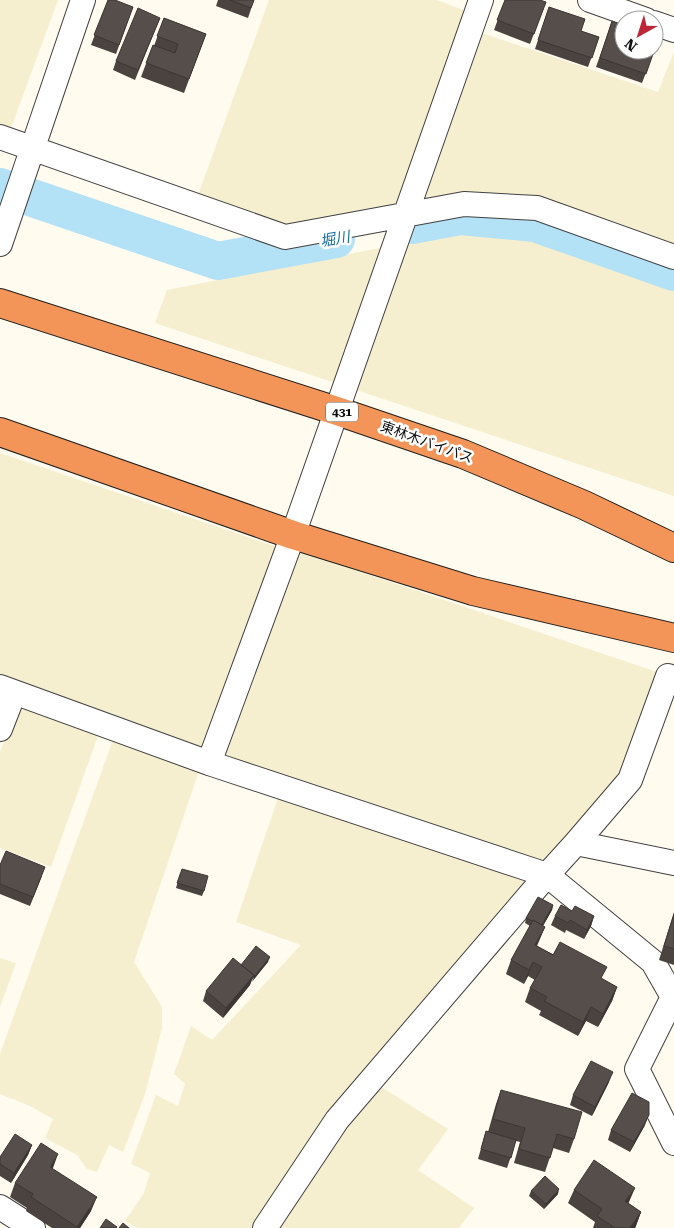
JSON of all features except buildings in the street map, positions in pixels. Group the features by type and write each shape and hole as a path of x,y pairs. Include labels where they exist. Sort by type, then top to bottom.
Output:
{"highway":[{"name":"東林木バイパス","path":"0,303 337,411 463,454 584,504 674,548"},
{"path":"0,432 293,535 473,591 674,638"}],"street":[{"path":"0,244 83,0"},
{"path":"209,763 293,535 481,0"},
{"path":"590,0 618,10"},
{"path":"0,138 285,237 464,204 537,208 674,257"},
{"path":"265,1228 337,1120 630,780 668,676"},
{"path":"0,729 7,690 209,763 547,875 653,962 673,997 637,1069 674,1143"},
{"path":"576,843 674,863"},
{"path":"0,1207 33,1228"}],"shaded area":[{"path":"0,0 58,0 11,128 0,125"},
{"path":"269,0 437,0 471,13 467,28 658,92 674,52 674,244 610,220 550,202 481,193 285,227 198,195"},
{"path":"471,230 554,245 674,286 674,496 155,323 167,290"},
{"path":"0,453 277,547 203,752 0,677"},
{"path":"296,550 657,672 622,778 546,865 221,757"},
{"path":"18,704 99,733 51,867 0,848 0,752"},
{"path":"114,737 200,768 134,962 162,1007 162,1028 145,1094 123,1152 109,1145 97,1172 87,1169 77,1155 45,1138 53,1119 30,1106 0,1094 0,1054"},
{"path":"278,798 525,881 525,887 254,1228 137,1228 125,1221 144,1193 150,1173 131,1164 156,1095 178,1106 185,1084 174,1074 191,1026 212,1040 301,945 236,922"},
{"path":"0,958 16,963 0,1007"},
{"path":"378,1085 448,1129 418,1170 474,1208 459,1228 277,1228 344,1127"}],"waterway":[{"name":"堀川","path":"0,187 218,261 336,239"},
{"name":"堀川","path":"412,225 460,216 535,223 674,272"}]}
